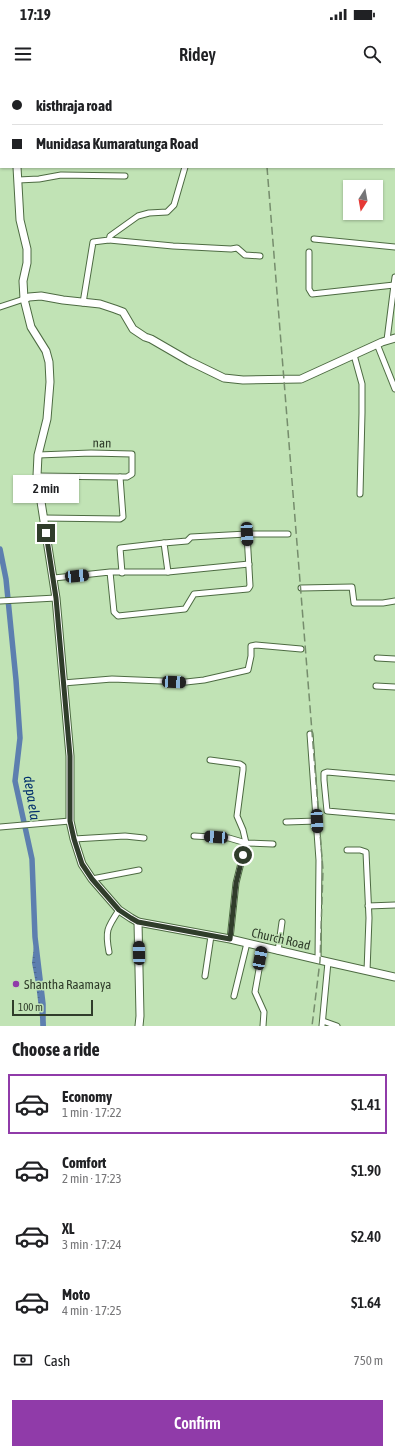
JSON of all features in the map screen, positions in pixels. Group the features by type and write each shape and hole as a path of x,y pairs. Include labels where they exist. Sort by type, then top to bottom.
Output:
{"street":[{"path":"17,168 20,220 27,249 27,263 23,281 24,299 32,327 46,351 49,362 50,382 47,419 38,455 37,476 56,598 70,756 70,821 82,864 92,879 119,910 138,922 139,1026"},
{"path":"109,240 110,236 138,216 149,213 168,212 174,205 185,168"},
{"path":"18,180 39,179 61,175 125,176"},
{"path":"83,302 93,242 109,240 231,250 238,248 245,255 260,256"},
{"path":"314,240 395,248"},
{"path":"309,252 309,289 312,294 394,285"},
{"path":"387,340 395,277"},
{"path":"0,307 29,297 41,296 100,304 123,312 132,329 189,361 224,378 243,380 301,379 377,344 395,338"},
{"path":"377,344 395,389"},
{"path":"354,355 362,384 360,494"},
{"name":"nan","path":"38,455 91,453 132,454 132,474 127,477 120,477"},
{"path":"37,476 120,477 123,517 120,519 44,518"},
{"path":"110,572 114,612 118,616 185,609 194,594 248,589 250,586 247,534"},
{"path":"122,573 120,548 186,541 191,537 247,534 288,534"},
{"path":"164,543 168,572"},
{"path":"54,578 110,572 168,572 249,564"},
{"path":"301,588 352,587 354,603 383,603 395,601"},
{"path":"2,601 56,598"},
{"path":"63,683 112,679 186,682 204,680 248,670 251,656 251,646 256,645 301,649"},
{"path":"377,658 395,659"},
{"path":"376,686 395,687"},
{"path":"310,734 319,867 318,960"},
{"path":"210,760 240,764 243,766 237,816 243,830 246,843 240,862 236,883 230,939"},
{"path":"395,778 327,772 324,773 327,811 395,817"},
{"path":"0,827 70,821"},
{"path":"286,822 317,821"},
{"path":"74,839 125,836 144,838"},
{"path":"194,836 229,838 246,843 273,844"},
{"path":"347,850 360,850 366,852 369,952 367,971"},
{"path":"92,879 139,870"},
{"path":"368,906 395,905"},
{"path":"109,952 106,940 107,929 119,910"},
{"name":"Church Road","path":"138,922 230,939 395,977"},
{"path":"278,950 282,922"},
{"path":"206,976 211,936"},
{"path":"234,996 247,943"},
{"path":"262,947 255,992 264,1012 263,1026"},
{"path":"328,962 323,1024 337,1026"}],"water":[{"path":"35,937 36,963 46,1026 41,1026 32,963"}],"waterway":[{"name":"depa ela","path":"0,549 6,579 20,738 15,781 32,859 35,937 43,1004 43,1026"}],"railway":[{"path":"267,168 323,870 320,961 312,1026"}],"place":[{"name":"Shantha Raamaya","path":"16,984"}],"route":[{"path":"46,533 54,578 70,756 70,821 82,864 92,879 119,910 138,922 230,939 236,883 243,855"}]}
